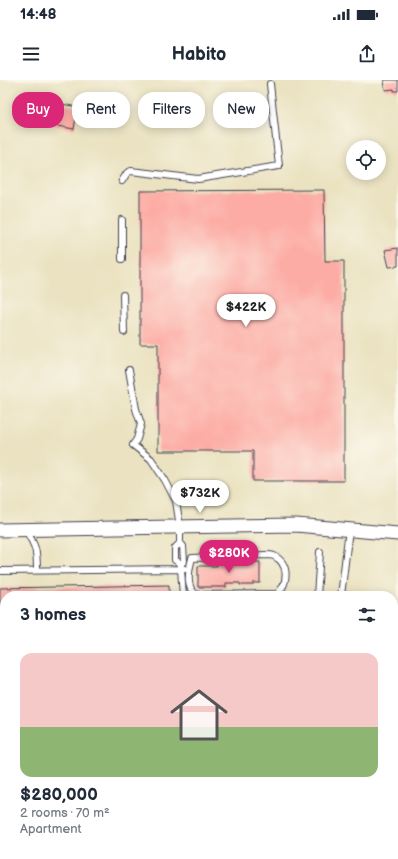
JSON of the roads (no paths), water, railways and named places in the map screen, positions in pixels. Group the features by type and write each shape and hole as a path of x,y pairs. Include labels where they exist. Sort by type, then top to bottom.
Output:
{"street":[{"path":"0,530 296,525 398,534"}],"lane":[{"path":"122,181 127,173 131,171 198,179 279,166 270,84"},
{"path":"122,220 122,258"},
{"path":"123,295 124,332"},
{"path":"130,370 136,409 141,424 137,438 133,445 151,459 165,480 176,501 180,527 180,543 183,546 184,561 181,567 183,591"},
{"path":"25,529 34,543 37,554 37,570"},
{"path":"342,591 348,529"},
{"path":"317,591 320,552"},
{"path":"192,591 190,588 189,570 192,558 273,556 282,562 285,569 285,582 280,591"},
{"path":"0,571 181,567 189,570"}]}
